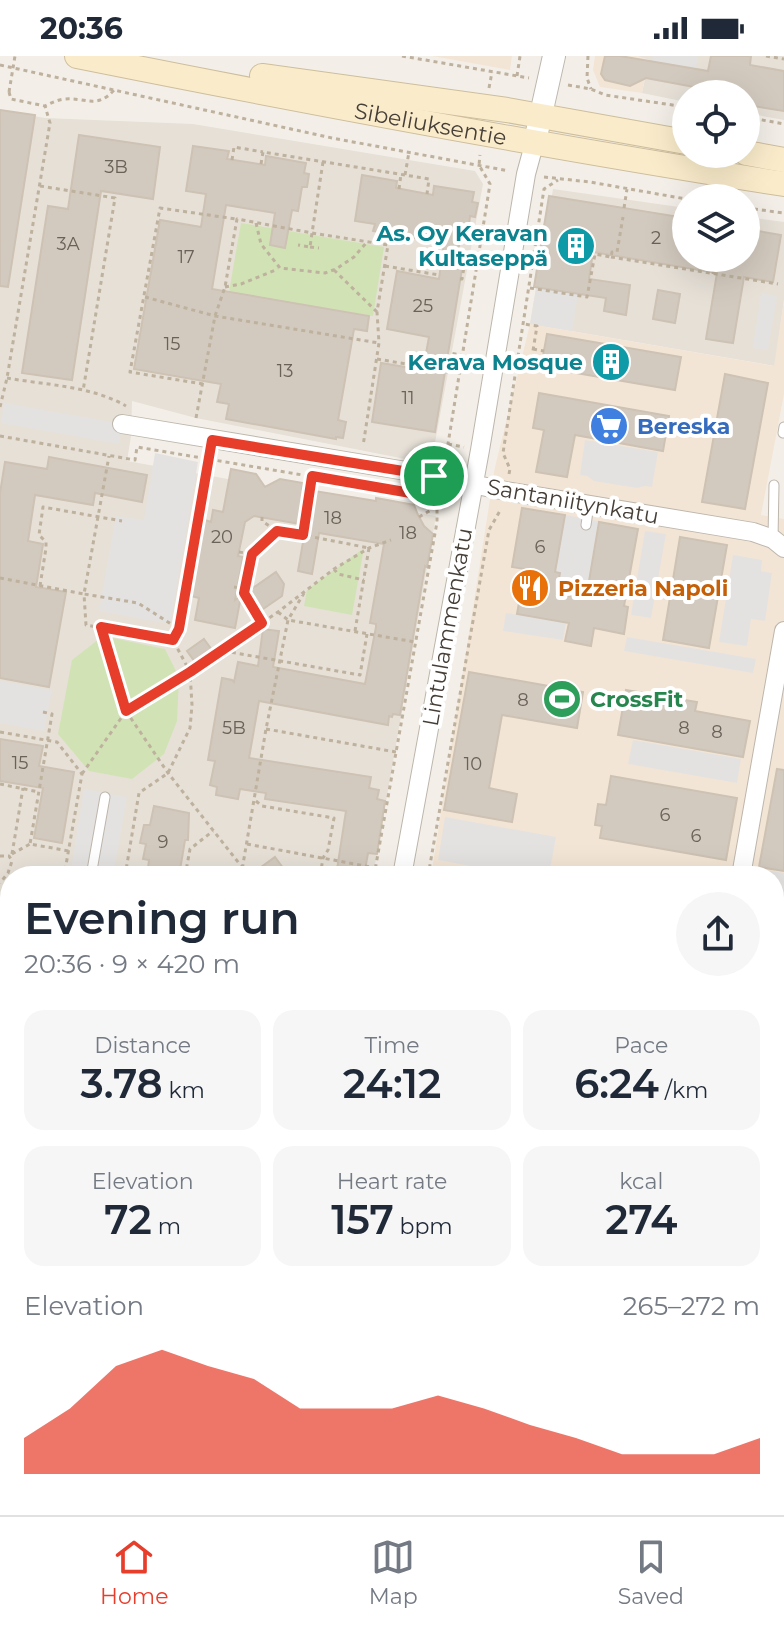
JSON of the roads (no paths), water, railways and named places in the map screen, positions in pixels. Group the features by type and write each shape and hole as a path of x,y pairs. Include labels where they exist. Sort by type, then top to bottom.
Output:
{"main road":[{"name":"Sibeliuksentie","path":"77,56 595,154 784,184"},
{"name":"Sibeliuksentie","path":"93,56 240,73 540,116 672,140"},
{"path":"760,156 784,160"}],"street":[{"path":"535,141 554,56"},
{"name":"Lintulammenkatu","path":"404,866 526,174 535,141"},
{"name":"Santaniitynkatu","path":"124,415 212,440 753,532 779,544"},
{"path":"743,866 778,696 784,631"}],"lane":[{"path":"774,485 779,544"},
{"path":"586,525 589,505"},
{"path":"93,866 105,797"}],"place":[{"name":"As. Oy Keravan Kultaseppä","path":"576,246"},
{"name":"Kerava Mosque","path":"611,362"},
{"name":"Bereska","path":"609,426"},
{"name":"Pizzeria Napoli","path":"530,588"},
{"name":"CrossFit","path":"562,699"}]}
